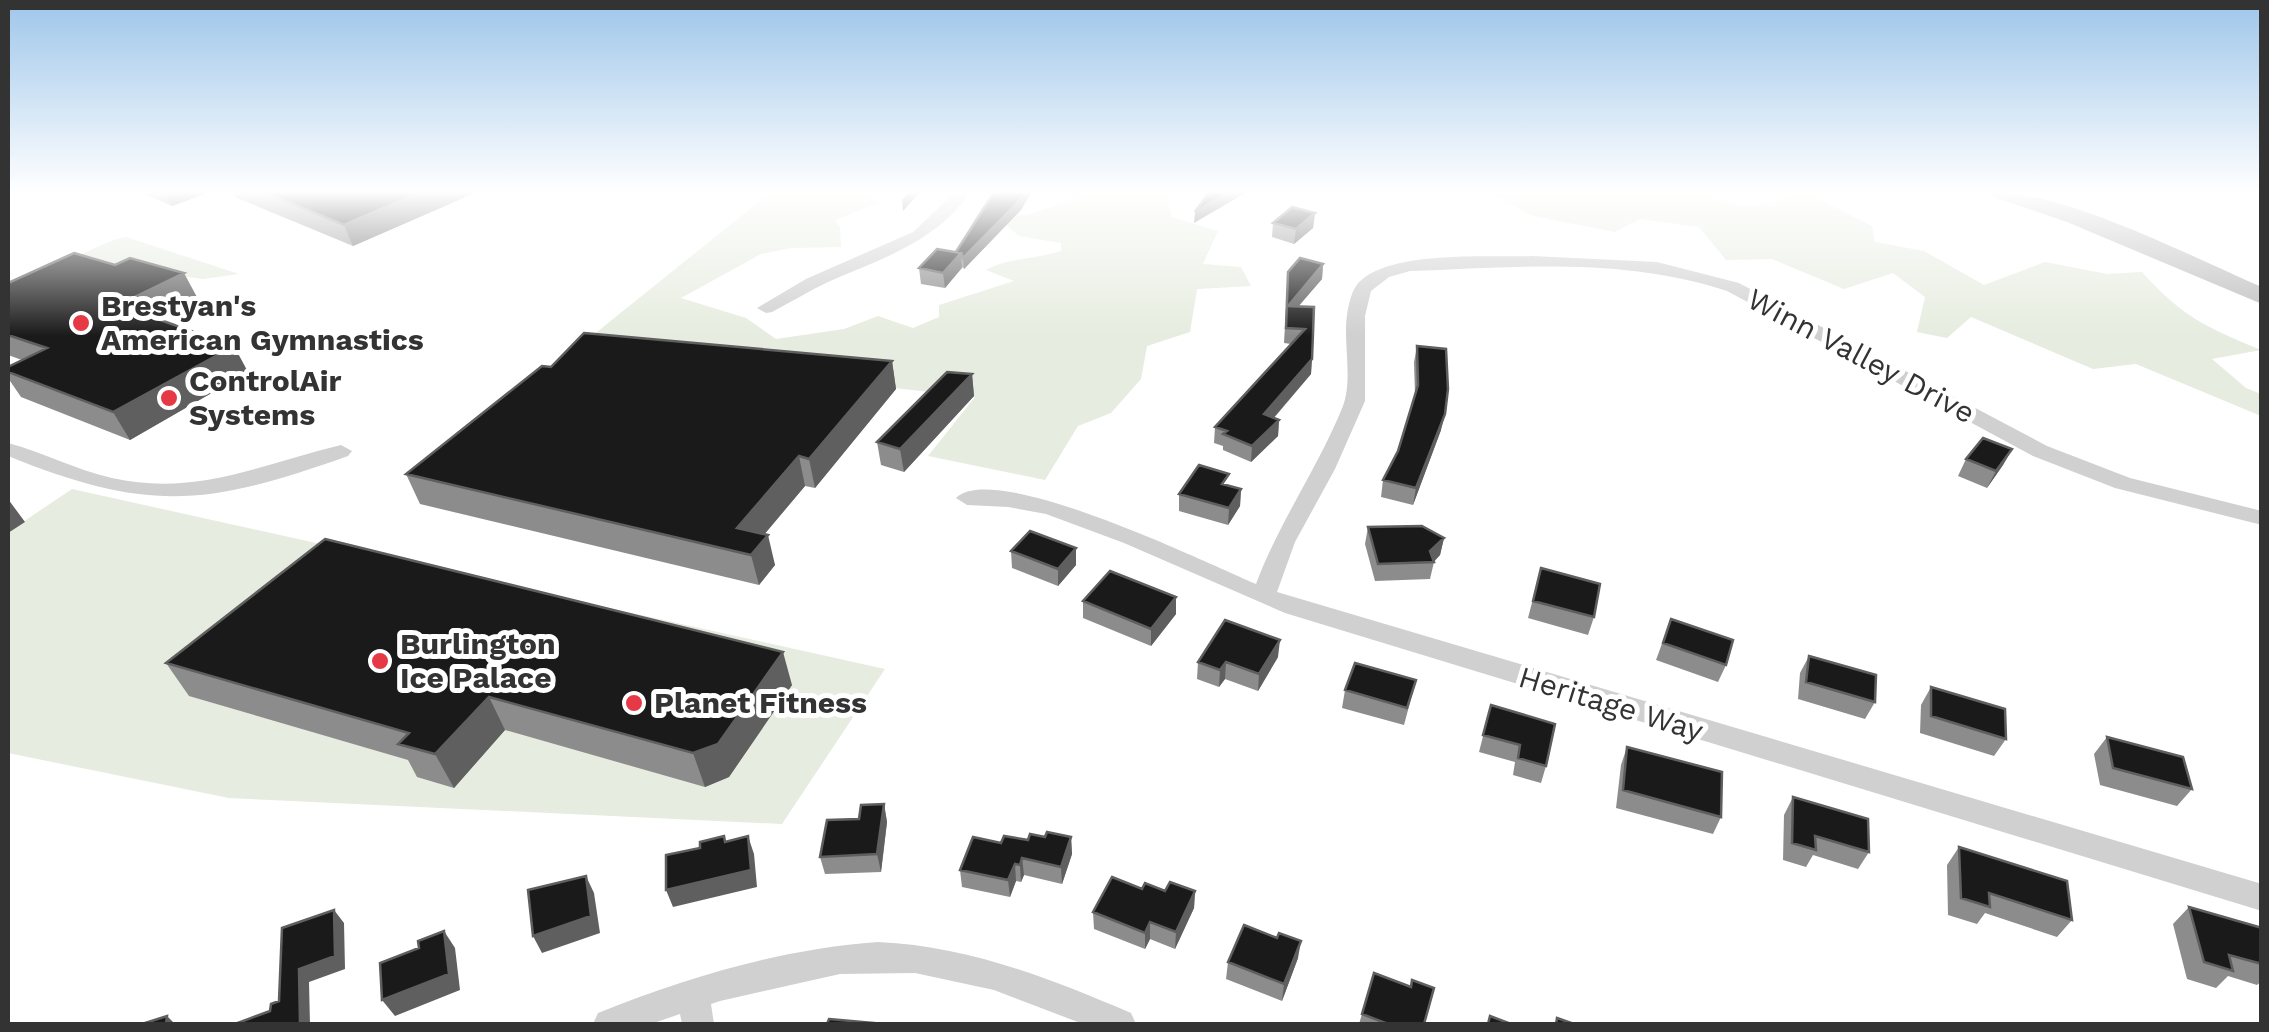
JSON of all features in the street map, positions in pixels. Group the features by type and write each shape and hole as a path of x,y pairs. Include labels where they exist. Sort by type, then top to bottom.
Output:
{"street":[{"path":"766,308 829,275 916,240"},
{"path":"2131,240 2262,296"},
{"name":"Winn Valley Drive","path":"1263,596 1283,542 1324,469 1355,401 1356,316 1363,289 1383,273 1410,266 1623,264 1704,276 1733,287 2040,450 2123,483 2262,518"},
{"path":"8,449 106,483 170,492 240,481 341,451"},
{"name":"Heritage Way","path":"967,498 1032,504 1087,520 1263,596 1927,800 2262,898"},
{"path":"610,1024 696,1010 831,961 914,958 961,966 1119,1024"}],"shaded area":[{"path":"136,240 239,274 203,279 66,261 111,241"},
{"path":"711,240 841,240 841,247 791,248 761,254 681,298 746,318 776,339 844,329 878,316 913,328 939,317 939,305 1014,281 986,270 1061,251 1061,243 1044,240 1214,240 1203,264 1241,267 1251,286 1197,289 1190,332 1147,346 1141,379 1111,413 1078,426 1045,480 928,456 975,397 597,355 587,340"},
{"path":"1710,240 1875,240 1924,251 1984,285 2045,262 2107,274 2142,272 2197,320 2261,350 2212,359 2246,388 2261,394 2261,416 2136,364 2093,369 1971,317 1947,338 1917,332 1925,297 1893,273 1844,289 1772,259 1726,260"},
{"path":"72,489 885,669 782,824 229,798 8,753 8,532"}],"building":[{"path":"963,240 981,240 963,258 956,252"},
{"path":"937,249 961,253 943,273 919,268"},
{"path":"74,253 115,265 130,258 184,273 118,305 234,346 113,412 8,372 8,367 47,348 8,335 8,283"},
{"path":"1300,258 1323,264 1288,306 1314,307 1312,359 1264,414 1279,420 1252,446 1215,427 1305,329 1286,328 1288,272"},
{"path":"584,333 892,361 809,459 799,456 737,528 768,535 751,555 406,474 542,366 551,367"},
{"path":"1417,346 1446,349 1448,389 1445,414 1416,488 1383,480 1398,451 1418,385"},
{"path":"947,372 972,374 900,449 877,442"},
{"path":"1983,438 2012,449 1996,471 1966,459"},
{"path":"1199,465 1229,474 1222,484 1241,489 1229,508 1179,494"},
{"path":"1422,526 1444,538 1430,551 1434,562 1378,564 1368,527"},
{"path":"1030,531 1076,548 1058,569 1011,551"},
{"path":"325,539 783,652 718,744 693,753 489,697 435,754 398,744 409,733 166,663"},
{"path":"1541,568 1600,584 1594,617 1533,601"},
{"path":"1110,571 1176,597 1151,629 1083,601"},
{"path":"1671,619 1733,640 1726,665 1663,643"},
{"path":"1225,620 1280,640 1259,674 1226,662 1220,670 1198,662"},
{"path":"1809,656 1876,675 1875,702 1806,682"},
{"path":"1355,663 1416,680 1407,708 1345,690"},
{"path":"1931,687 2005,709 2006,739 1931,716"},
{"path":"1491,705 1555,724 1546,766 1518,758 1520,745 1483,735"},
{"path":"2107,737 2183,757 2192,789 2113,768"},
{"path":"1627,747 1722,772 1721,817 1623,790"},
{"path":"1793,797 1868,819 1869,852 1815,836 1816,850 1792,843"},
{"path":"884,804 877,854 820,857 827,820 859,819 861,805"},
{"path":"1047,832 1071,837 1061,867 1022,858 1008,880 960,870 973,837 1001,843 1004,836 1028,840 1030,834 1045,837"},
{"path":"724,836 725,842 748,836 751,870 666,890 666,855 700,848 700,842"},
{"path":"1959,847 2067,881 2072,920 1989,893 1990,907 1961,898"},
{"path":"586,876 591,916 533,936 528,890"},
{"path":"1112,877 1142,889 1145,883 1165,891 1170,882 1195,891 1176,932 1150,922 1145,933 1093,912"},
{"path":"2189,907 2262,928 2262,964 2229,955 2233,971 2204,962"},
{"path":"334,910 335,956 299,969 300,1024 235,1024 270,1011 271,1004 279,1001 282,928"},
{"path":"1244,925 1277,938 1279,933 1301,941 1284,984 1228,962"},
{"path":"444,931 449,974 382,1000 380,963 419,948 418,941"},
{"path":"1374,973 1411,987 1412,980 1434,988 1424,1024 1388,1024 1362,1014"},
{"path":"167,1016 166,1024 142,1024"},
{"path":"1490,1016 1511,1024 1488,1024"},
{"path":"829,1019 885,1024 827,1024"}],"place":[{"name":"Brestyan's American Gymnastics","path":"81,323"},
{"name":"ControlAir Systems","path":"169,398"},
{"name":"Burlington Ice Palace","path":"380,661"},
{"name":"Planet Fitness","path":"634,703"}]}
